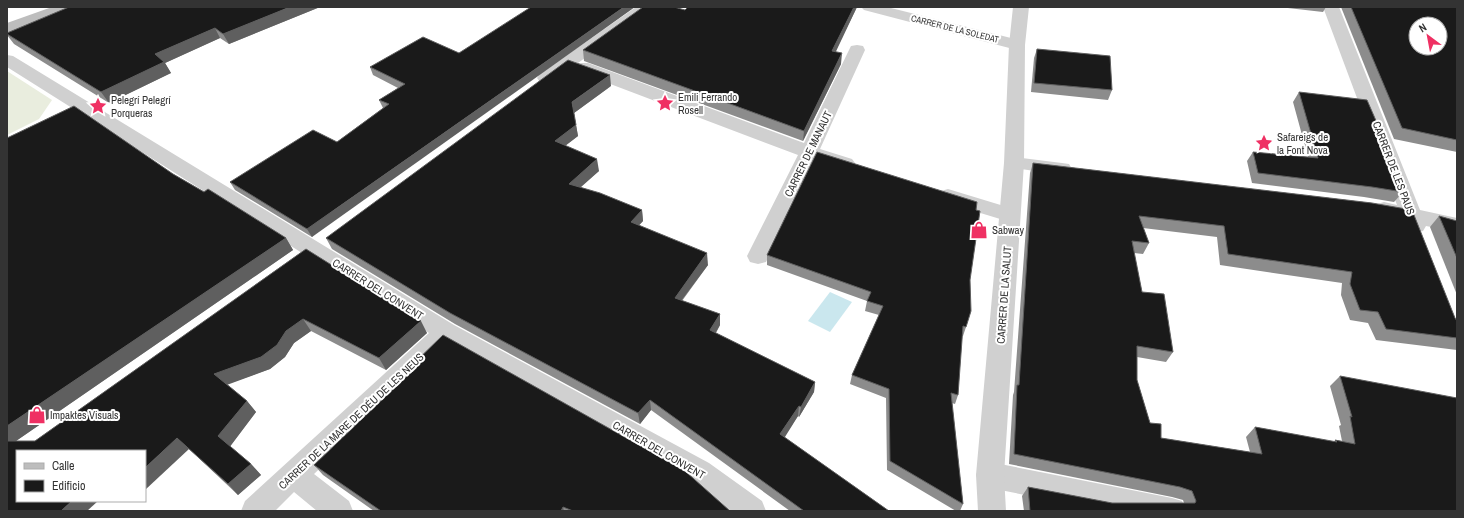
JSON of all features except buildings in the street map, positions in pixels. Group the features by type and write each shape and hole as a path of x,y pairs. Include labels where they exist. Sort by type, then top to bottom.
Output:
{"main road":[{"path":"7,30 66,7"}],"street":[{"path":"530,90 646,7"},
{"name":"CARRER DE LA SOLEDAT","path":"869,7 1017,45"},
{"name":"CARRER DE LA SALUT","path":"992,511 990,475 1014,163 1017,45 1021,7"},
{"name":"CARRER DE LES PAUS","path":"1331,7 1423,242"},
{"name":"CARRER DE MANAUT","path":"758,256 857,50"},
{"name":"CARRER DEL CONVENT","path":"7,60 320,244 446,332 699,472 752,511"},
{"path":"568,62 809,152 861,168"},
{"path":"1014,163 1084,171"},
{"path":"928,189 1010,215"},
{"path":"1364,205 1412,214 1457,225"},
{"path":"294,263 320,244"},
{"name":"CARRER DE LA MARE DE DÉU DE LES NEUS","path":"255,511 446,332"},
{"path":"294,475 339,511"},
{"path":"990,475 1172,511"}],"shaded area":[{"path":"7,71 52,100 39,119 7,135"}],"water":[{"path":"830,292 852,302 830,332 808,321"}],"place":[{"name":"Emili Ferrando Rosell","path":"665,103"},
{"name":"Pelegrí Pelegrí Porqueras","path":"98,106"},
{"name":"Safareigs de la Font Nova","path":"1264,143"},
{"name":"Sabway","path":"979,230"},
{"name":"Impaktes Visuals","path":"37,415"}]}
